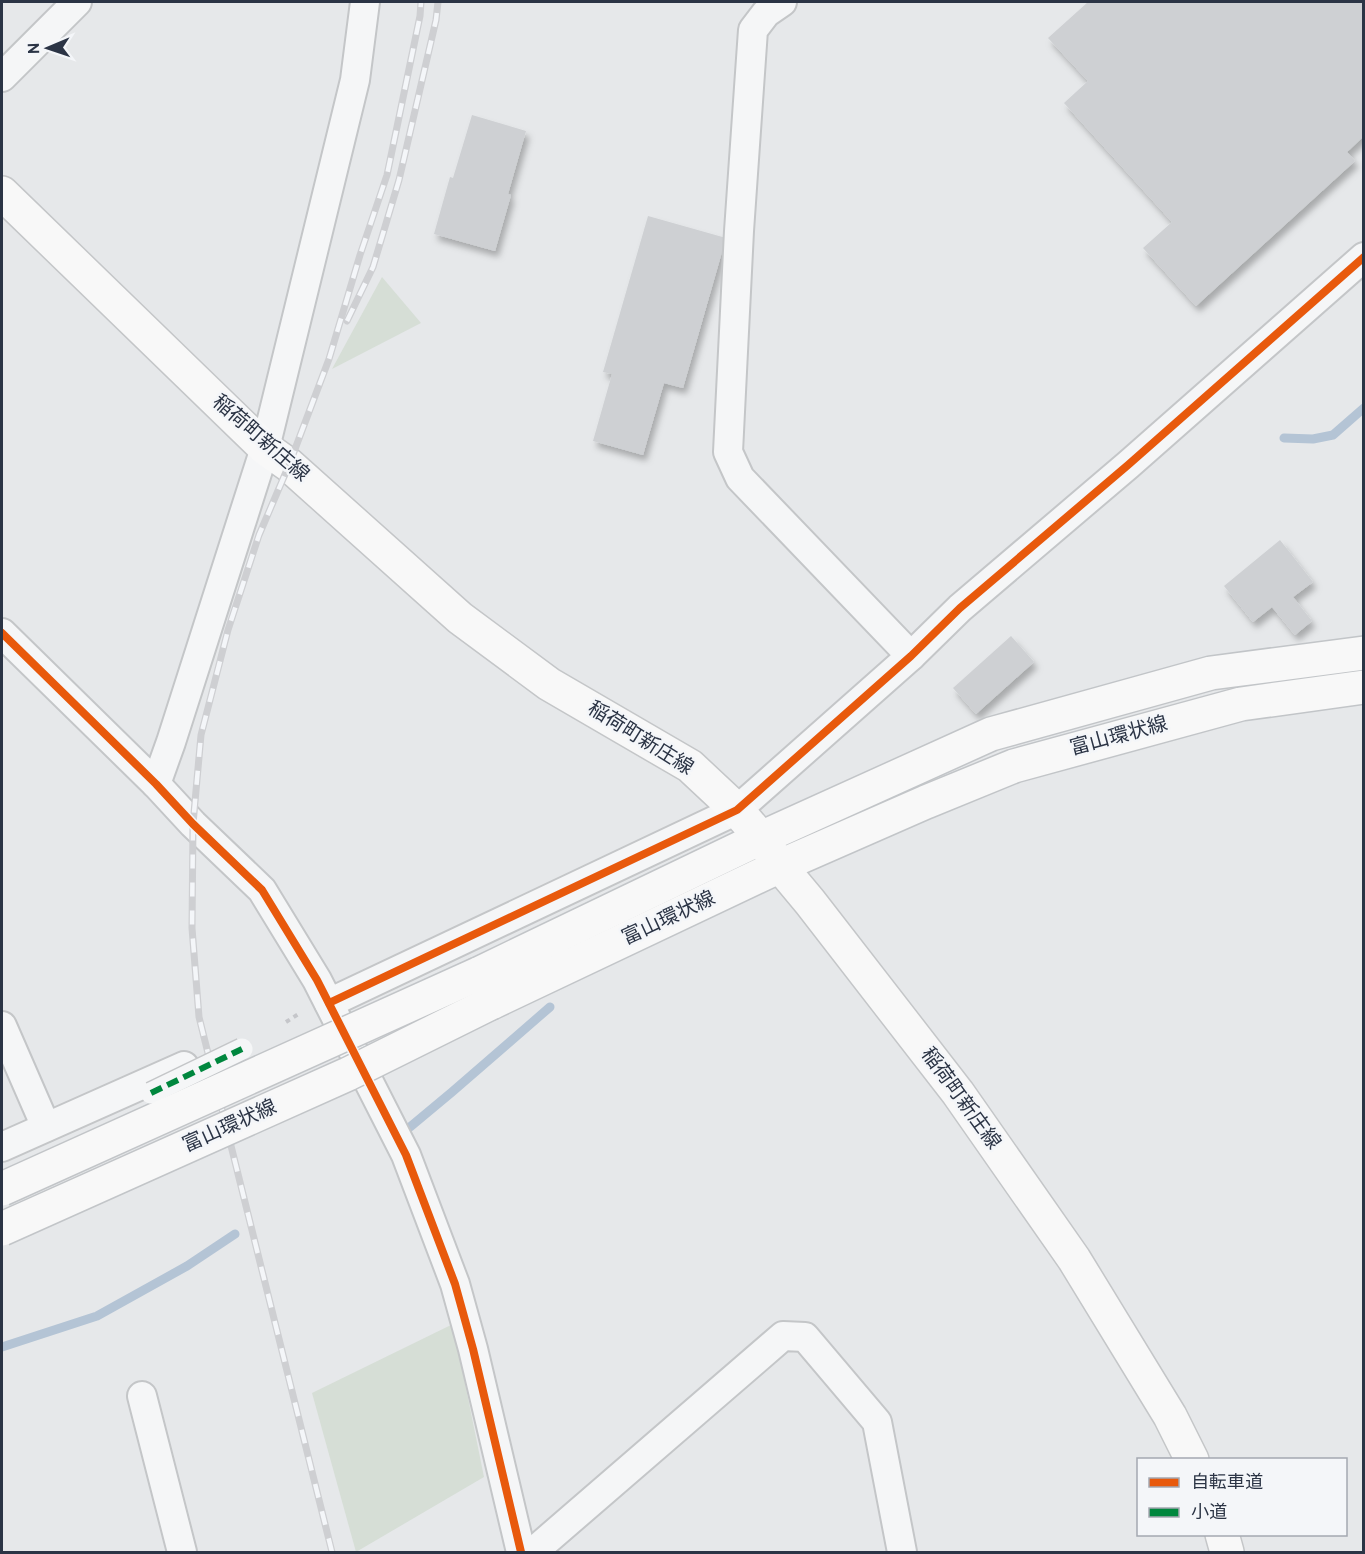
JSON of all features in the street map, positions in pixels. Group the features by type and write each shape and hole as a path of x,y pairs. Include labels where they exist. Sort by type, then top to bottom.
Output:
{"main road":[{"name":"稲荷町新庄線","path":"2,193 265,448 289,465 460,618 549,684 690,766 737,810 958,1093 1067,1250 1170,1416 1191,1458"},
{"name":"富山環状線","path":"2,1189 478,974 761,838 992,734 1211,674 1364,653"},
{"name":"富山環状線","path":"2,1229 348,1074 780,866 1014,766 1241,704 1364,687"},
{"path":"1223,1536 1227,1552"}],"street":[{"path":"2,77 77,2"},
{"path":"156,784 265,448 355,80 365,2"},
{"path":"782,2 766,13 753,30 739,231 728,452 740,478 911,656"},
{"path":"329,1003 737,810 911,656 960,608 1128,465 1364,257"},
{"path":"2,633 262,890 329,1003 406,1155 455,1284 473,1348 521,1552"},
{"path":"2,1026 46,1127"},
{"path":"151,1094 242,1049"},
{"path":"2,1147 184,1066"},
{"path":"533,1552 783,1336 806,1337 877,1422 902,1552"},
{"path":"142,1396 183,1552"}],"shaded area":[{"path":"382,277 421,323 332,369"},
{"path":"453,1324 484,1477 356,1552 312,1393"}],"building":[{"path":"1088,2 1364,2 1364,136 1347,152 1355,161 1196,306 1143,248 1172,222 1064,103 1088,81 1048,38"},
{"path":"472,115 526,131 495,251 434,234 450,177 453,178"},
{"path":"648,216 726,238 683,388 664,383 643,455 593,441 612,374 603,372"},
{"path":"1280,540 1313,582 1293,597 1312,621 1295,635 1272,607 1253,622 1224,586"},
{"path":"1011,636 1034,662 976,714 953,688"}],"waterway":[{"path":"1284,438 1313,439 1333,435 1364,408"},
{"path":"410,1127 550,1007"},
{"path":"2,1347 97,1316 187,1266 235,1234"}],"railway":[{"path":"332,1552 199,1017 192,928 193,824 201,735 228,630 259,535 289,465 329,359 387,175 421,2"},
{"path":"347,321 373,267 399,180 436,20 438,2"}],"marked path":[{"path":"151,1093 242,1049"}],"cycle path":[{"path":"329,1003 737,810 911,656 960,608 1128,465 1364,257"},
{"path":"2,633 262,890 317,980 406,1155 455,1284 473,1349 521,1552"}]}
